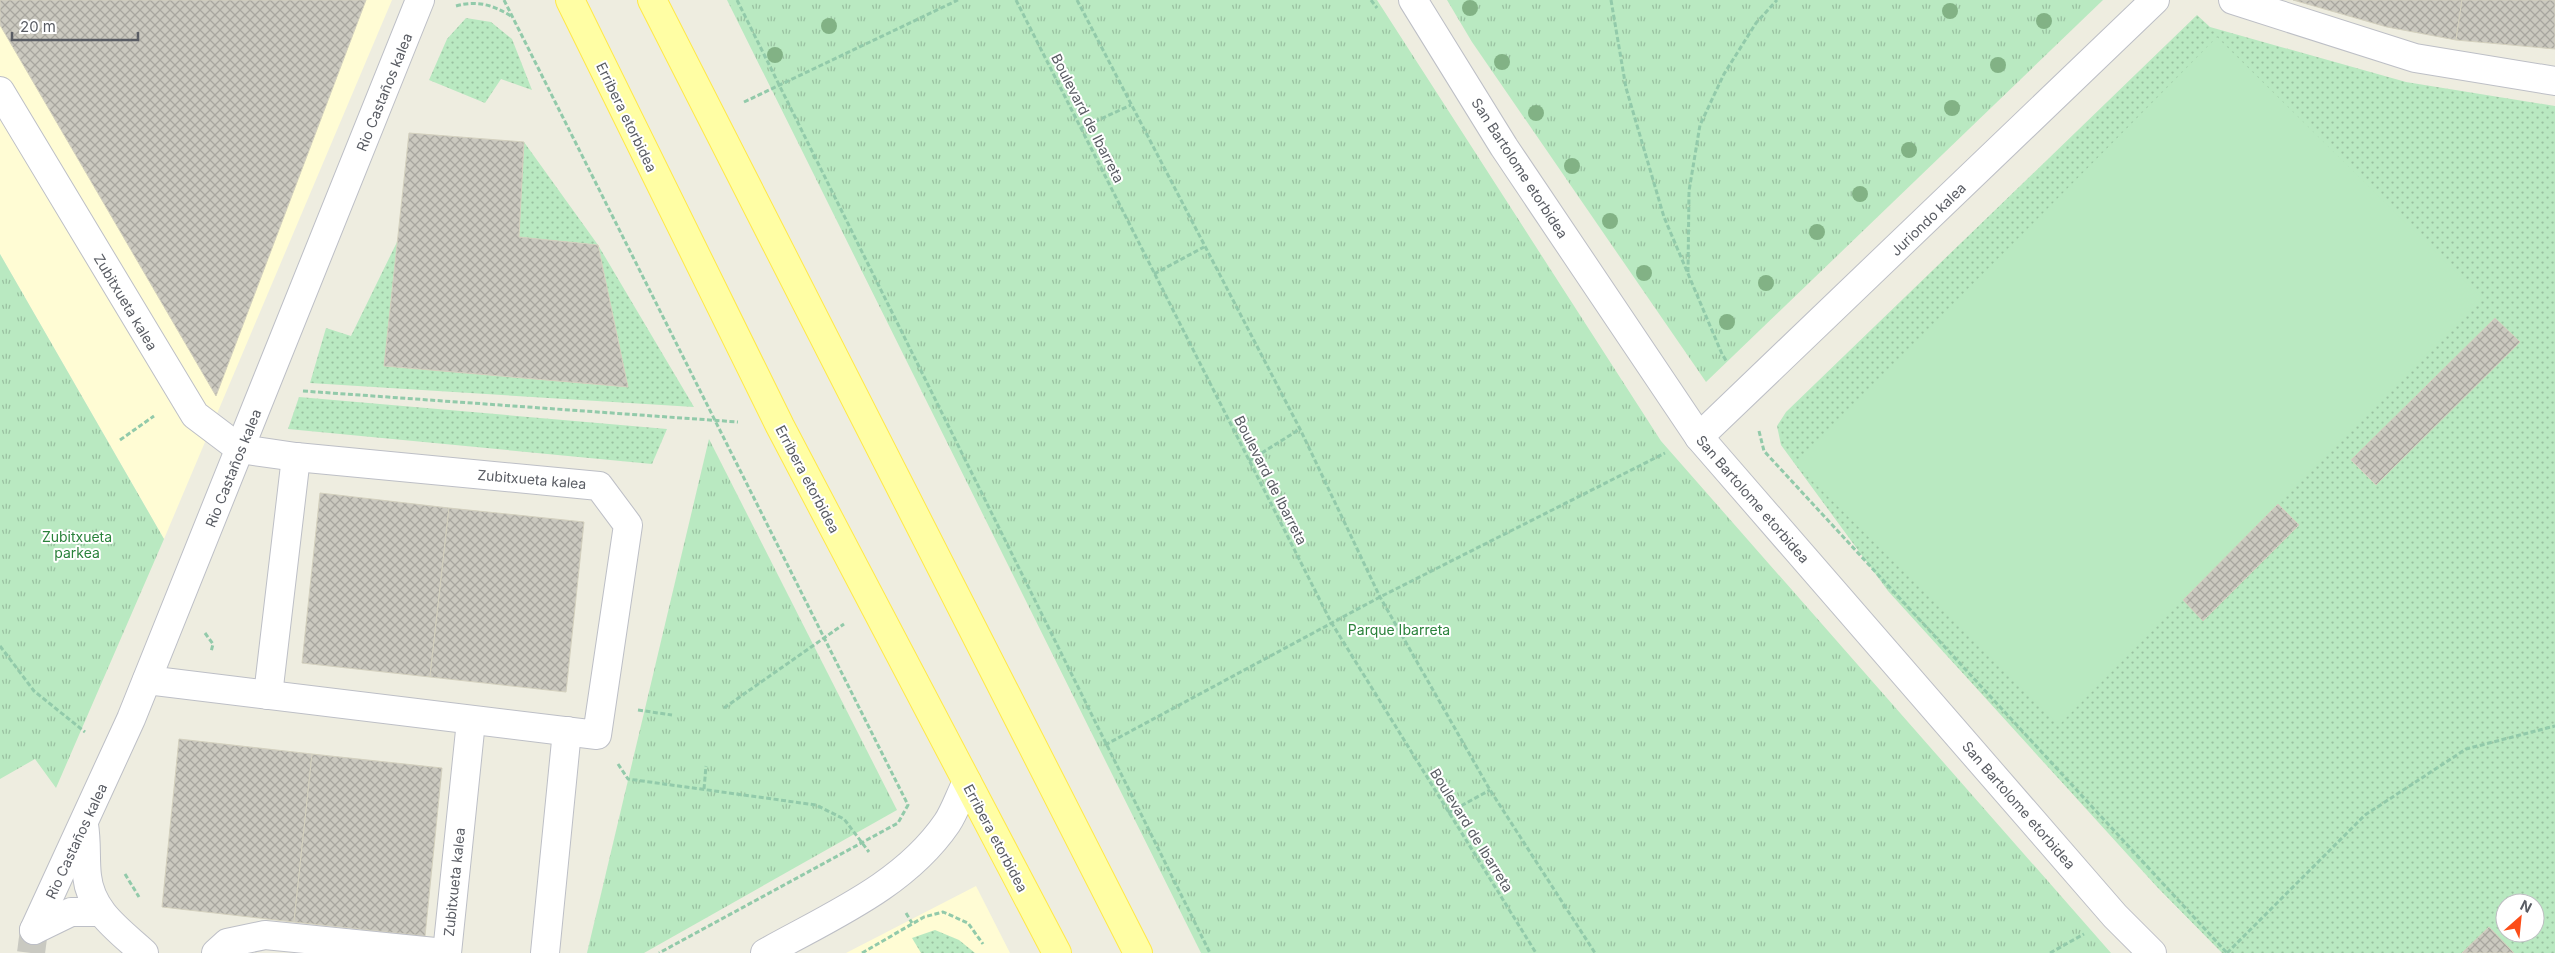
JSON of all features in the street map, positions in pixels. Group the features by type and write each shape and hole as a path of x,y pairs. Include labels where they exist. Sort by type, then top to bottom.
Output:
{"main road":[{"name":"Erribera etorbidea","path":"570,0 780,426 1056,953"},
{"path":"652,0 1138,953"}],"street":[{"name":"Rio Castaños kalea","path":"99,912 71,912 34,930 115,756 420,0"},
{"name":"San Bartolome etorbidea","path":"1413,0 1504,147 1699,436 2102,901 2152,953"},
{"name":"Juriondo kalea","path":"1699,436 2155,0"},
{"path":"2233,0 2415,58 2555,81"},
{"name":"Zubitxueta kalea","path":"0,91 195,416 240,449 296,457 599,486 628,526 597,735"},
{"path":"268,696 296,457"},
{"path":"146,680 597,735"},
{"name":"Zubitxueta kalea","path":"216,953 227,944 265,935 446,953 471,721"},
{"path":"545,953 568,732"},
{"path":"765,953 888,884 922,852 947,823 967,782"},
{"path":"84,823 87,841 87,877 99,912 144,953"}],"path":[{"path":"504,0 908,805 898,823 659,953"},
{"path":"737,0 1105,745 1210,953"},
{"path":"712,118 958,0"},
{"name":"Boulevard de Ibarreta","path":"1016,0 1331,622 1536,953"},
{"path":"1076,0 1300,429 1380,597 1490,790 1594,953"},
{"path":"1611,0 1626,88 1664,217 1722,354 1750,388 1764,451 2227,953 2365,815 2466,750 2555,726"},
{"path":"1688,275 1689,191 1700,125 1724,74 1756,23 1777,0"},
{"path":"1081,128 1131,105"},
{"path":"1154,274 1204,247"},
{"path":"297,390 780,426"},
{"path":"120,440 183,396"},
{"path":"1250,462 1300,429"},
{"path":"1105,745 1331,622 1699,436"},
{"path":"724,708 873,603"},
{"path":"0,646 34,691 115,756"},
{"path":"597,735 628,779 816,805 844,819 863,841 912,923"},
{"path":"704,789 706,766"},
{"path":"1448,813 1490,790"},
{"path":"862,953 912,923 924,917 943,912 968,923 983,944"}],"shaded area":[{"path":"0,0 392,0 164,539 0,254"},
{"path":"976,886 1010,953 846,953"}],"green space":[{"name":"Parque Ibarreta","path":"727,0 1377,0 1661,441 2111,953 1201,953"},
{"path":"1447,0 2103,0 1706,382 1472,42"},
{"path":"2197,15 2210,27 2406,82 2555,106 2555,953 2222,953 2158,888 1888,591 1781,445 1777,426 1786,412"},
{"path":"466,18 491,22 512,39 532,90 501,79 485,103 429,80 447,39"},
{"path":"2217,37 2482,298 2059,725 1795,464"},
{"path":"524,142 598,245 519,237"},
{"path":"398,240 385,366 628,387 598,245 694,407 310,383 326,328 351,336"},
{"name":"Zubitxueta parkea","path":"0,254 164,539 56,788 35,759 0,779"},
{"path":"299,397 667,429 652,464 288,429"},
{"path":"709,439 897,810 644,953 587,953"},
{"path":"935,930 959,940 975,953 921,953 912,938"}],"building":[{"path":"0,0 366,0 216,396 0,25"},
{"path":"2293,0 2462,0 2456,40 2387,27"},
{"path":"2462,0 2555,0 2555,49 2456,40"},
{"path":"409,133 524,142 519,237 598,245 628,387 384,366"},
{"path":"2495,318 2520,342 2376,485 2351,460"},
{"path":"320,493 449,508 430,677 302,663"},
{"path":"2278,504 2299,525 2203,621 2183,600"},
{"path":"449,508 584,522 566,692 430,677"},
{"path":"179,739 312,754 294,922 162,907"},
{"path":"312,754 442,768 425,936 294,922"},
{"path":"2489,927 2495,933 2495,943 2504,943 2514,953 2462,953"}],"tunnel":[{"path":"31,953 34,930"}]}
